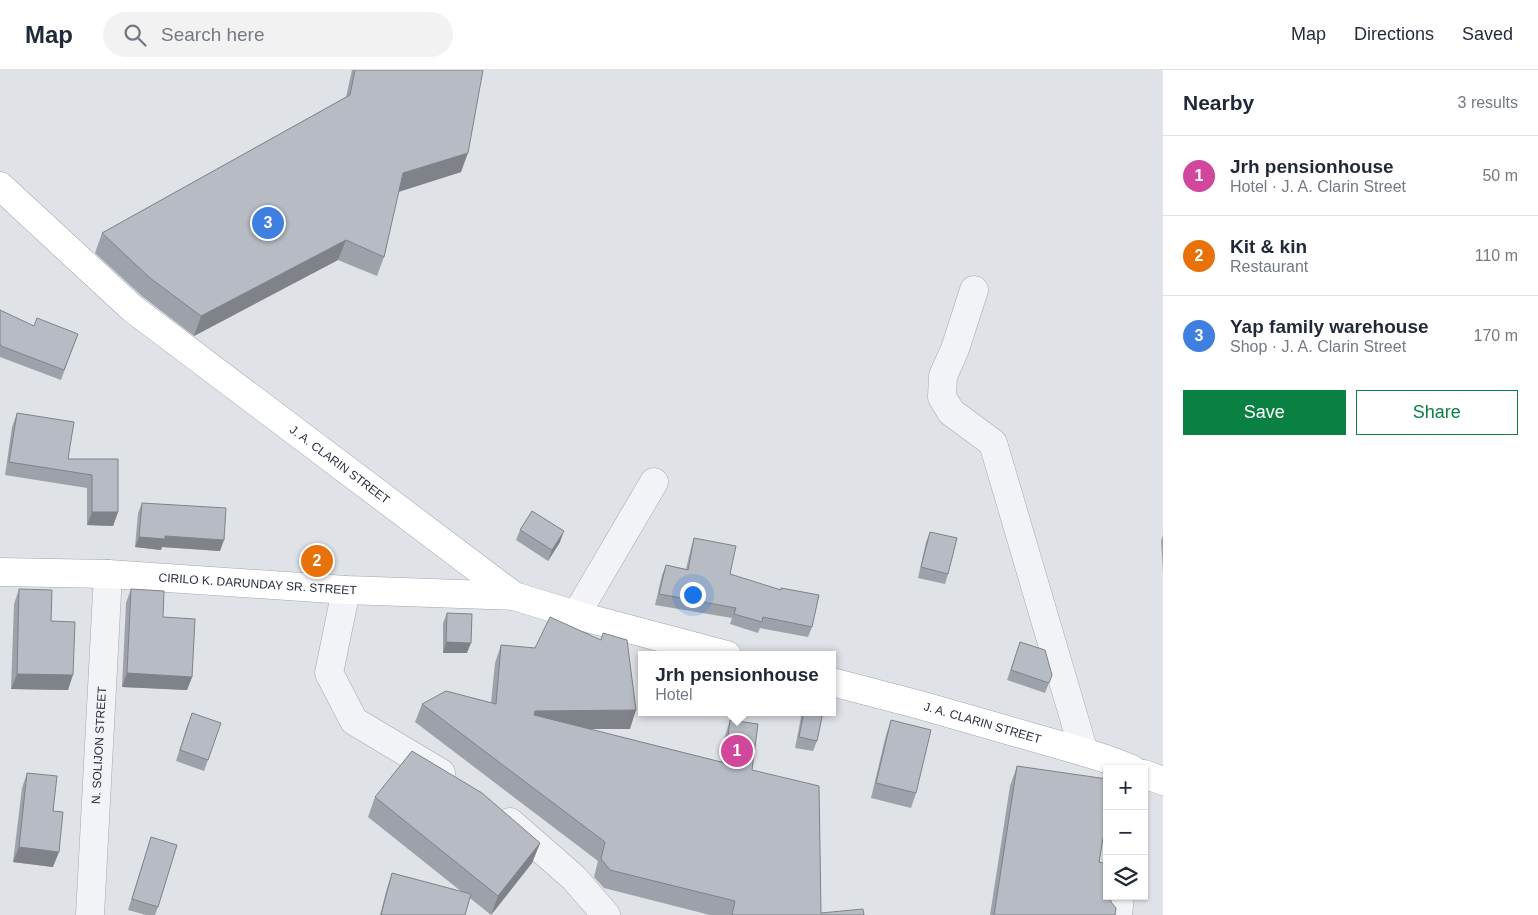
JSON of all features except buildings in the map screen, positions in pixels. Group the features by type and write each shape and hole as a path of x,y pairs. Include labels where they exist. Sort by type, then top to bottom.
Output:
{"main road":[{"name":"J. A. CLARIN STREET","path":"0,186 133,309 514,596 576,615 712,651"},
{"name":"CIRILO K. DARUNDAY SR. STREET","path":"0,572 108,574 346,590 514,596"},
{"name":"J. A. CLARIN STREET","path":"836,683 1084,752 1122,765"},
{"path":"1148,775 1163,781"}],"street":[{"path":"974,290 955,349 943,376 942,397 951,412 993,443 1084,752"},
{"path":"576,615 654,482"},
{"name":"N. SOLIJON STREET","path":"96,914 108,574"},
{"path":"346,590 329,673 354,721 460,785"},
{"path":"492,806 574,878 606,915"},
{"path":"1118,915 1120,900"}],"place":[{"name":"Yap family warehouse","path":"268,223"},
{"name":"Kit & kin","path":"317,561"},
{"name":"Jrh pensionhouse","path":"737,751"}]}
